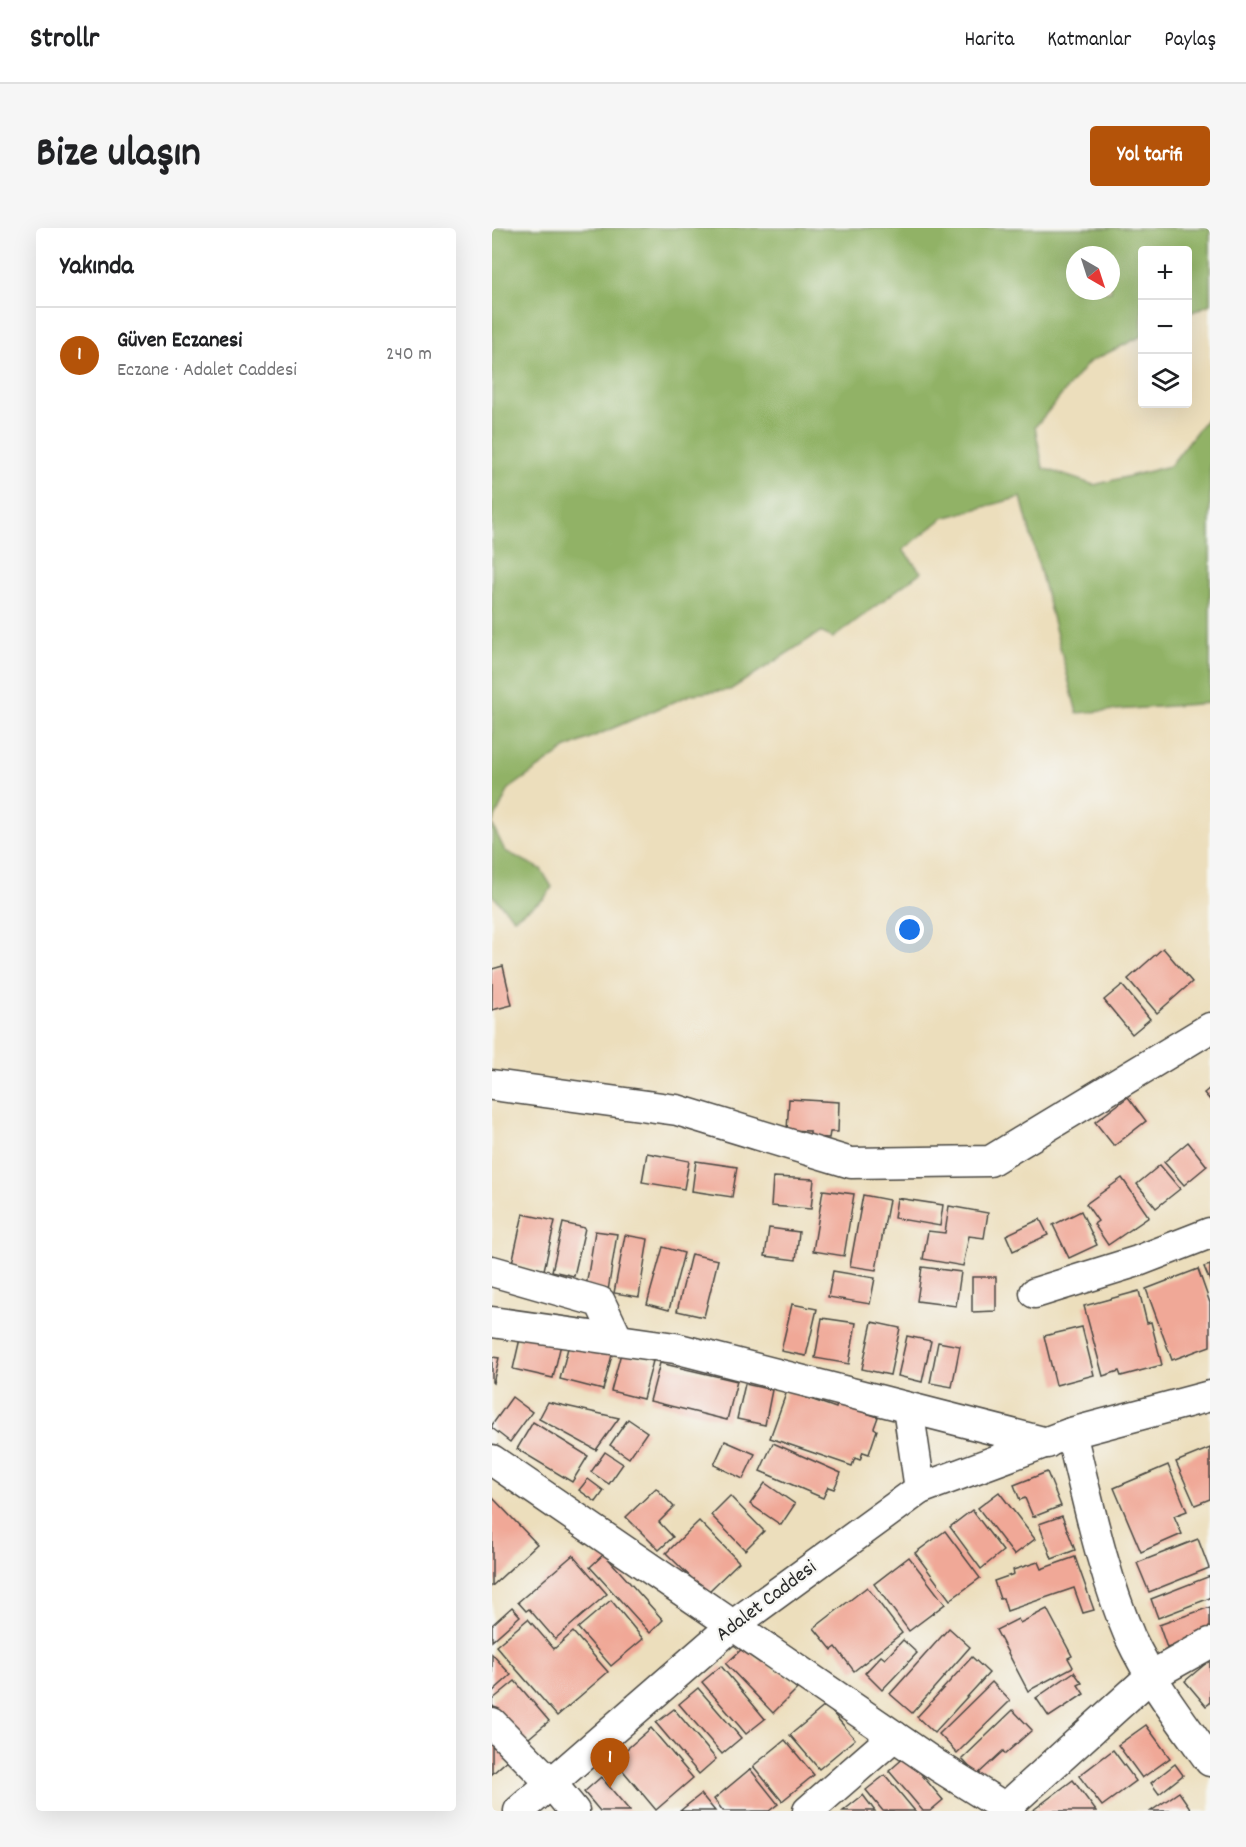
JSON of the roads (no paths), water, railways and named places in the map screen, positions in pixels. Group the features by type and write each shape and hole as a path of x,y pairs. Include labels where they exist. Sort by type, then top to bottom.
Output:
{"street":[{"path":"492,1085 677,1110 851,1163 990,1161 1210,1028"},
{"path":"1035,1293 1138,1261 1210,1233"},
{"path":"492,1271 600,1302 617,1338"},
{"path":"492,1322 675,1348 908,1408 1059,1438 1131,1637 1161,1693 1210,1761"},
{"name":"Adalet Caddesi","path":"519,1811 732,1626 920,1489 1059,1438 1210,1396"},
{"path":"908,1408 920,1489"},
{"path":"492,1460 938,1766 1007,1810 1151,1676 1210,1643"},
{"path":"492,1723 551,1783 574,1811"},
{"path":"808,1811 894,1736"}],"place":[{"name":"Güven Eczanesi","path":"610,1788"}]}
